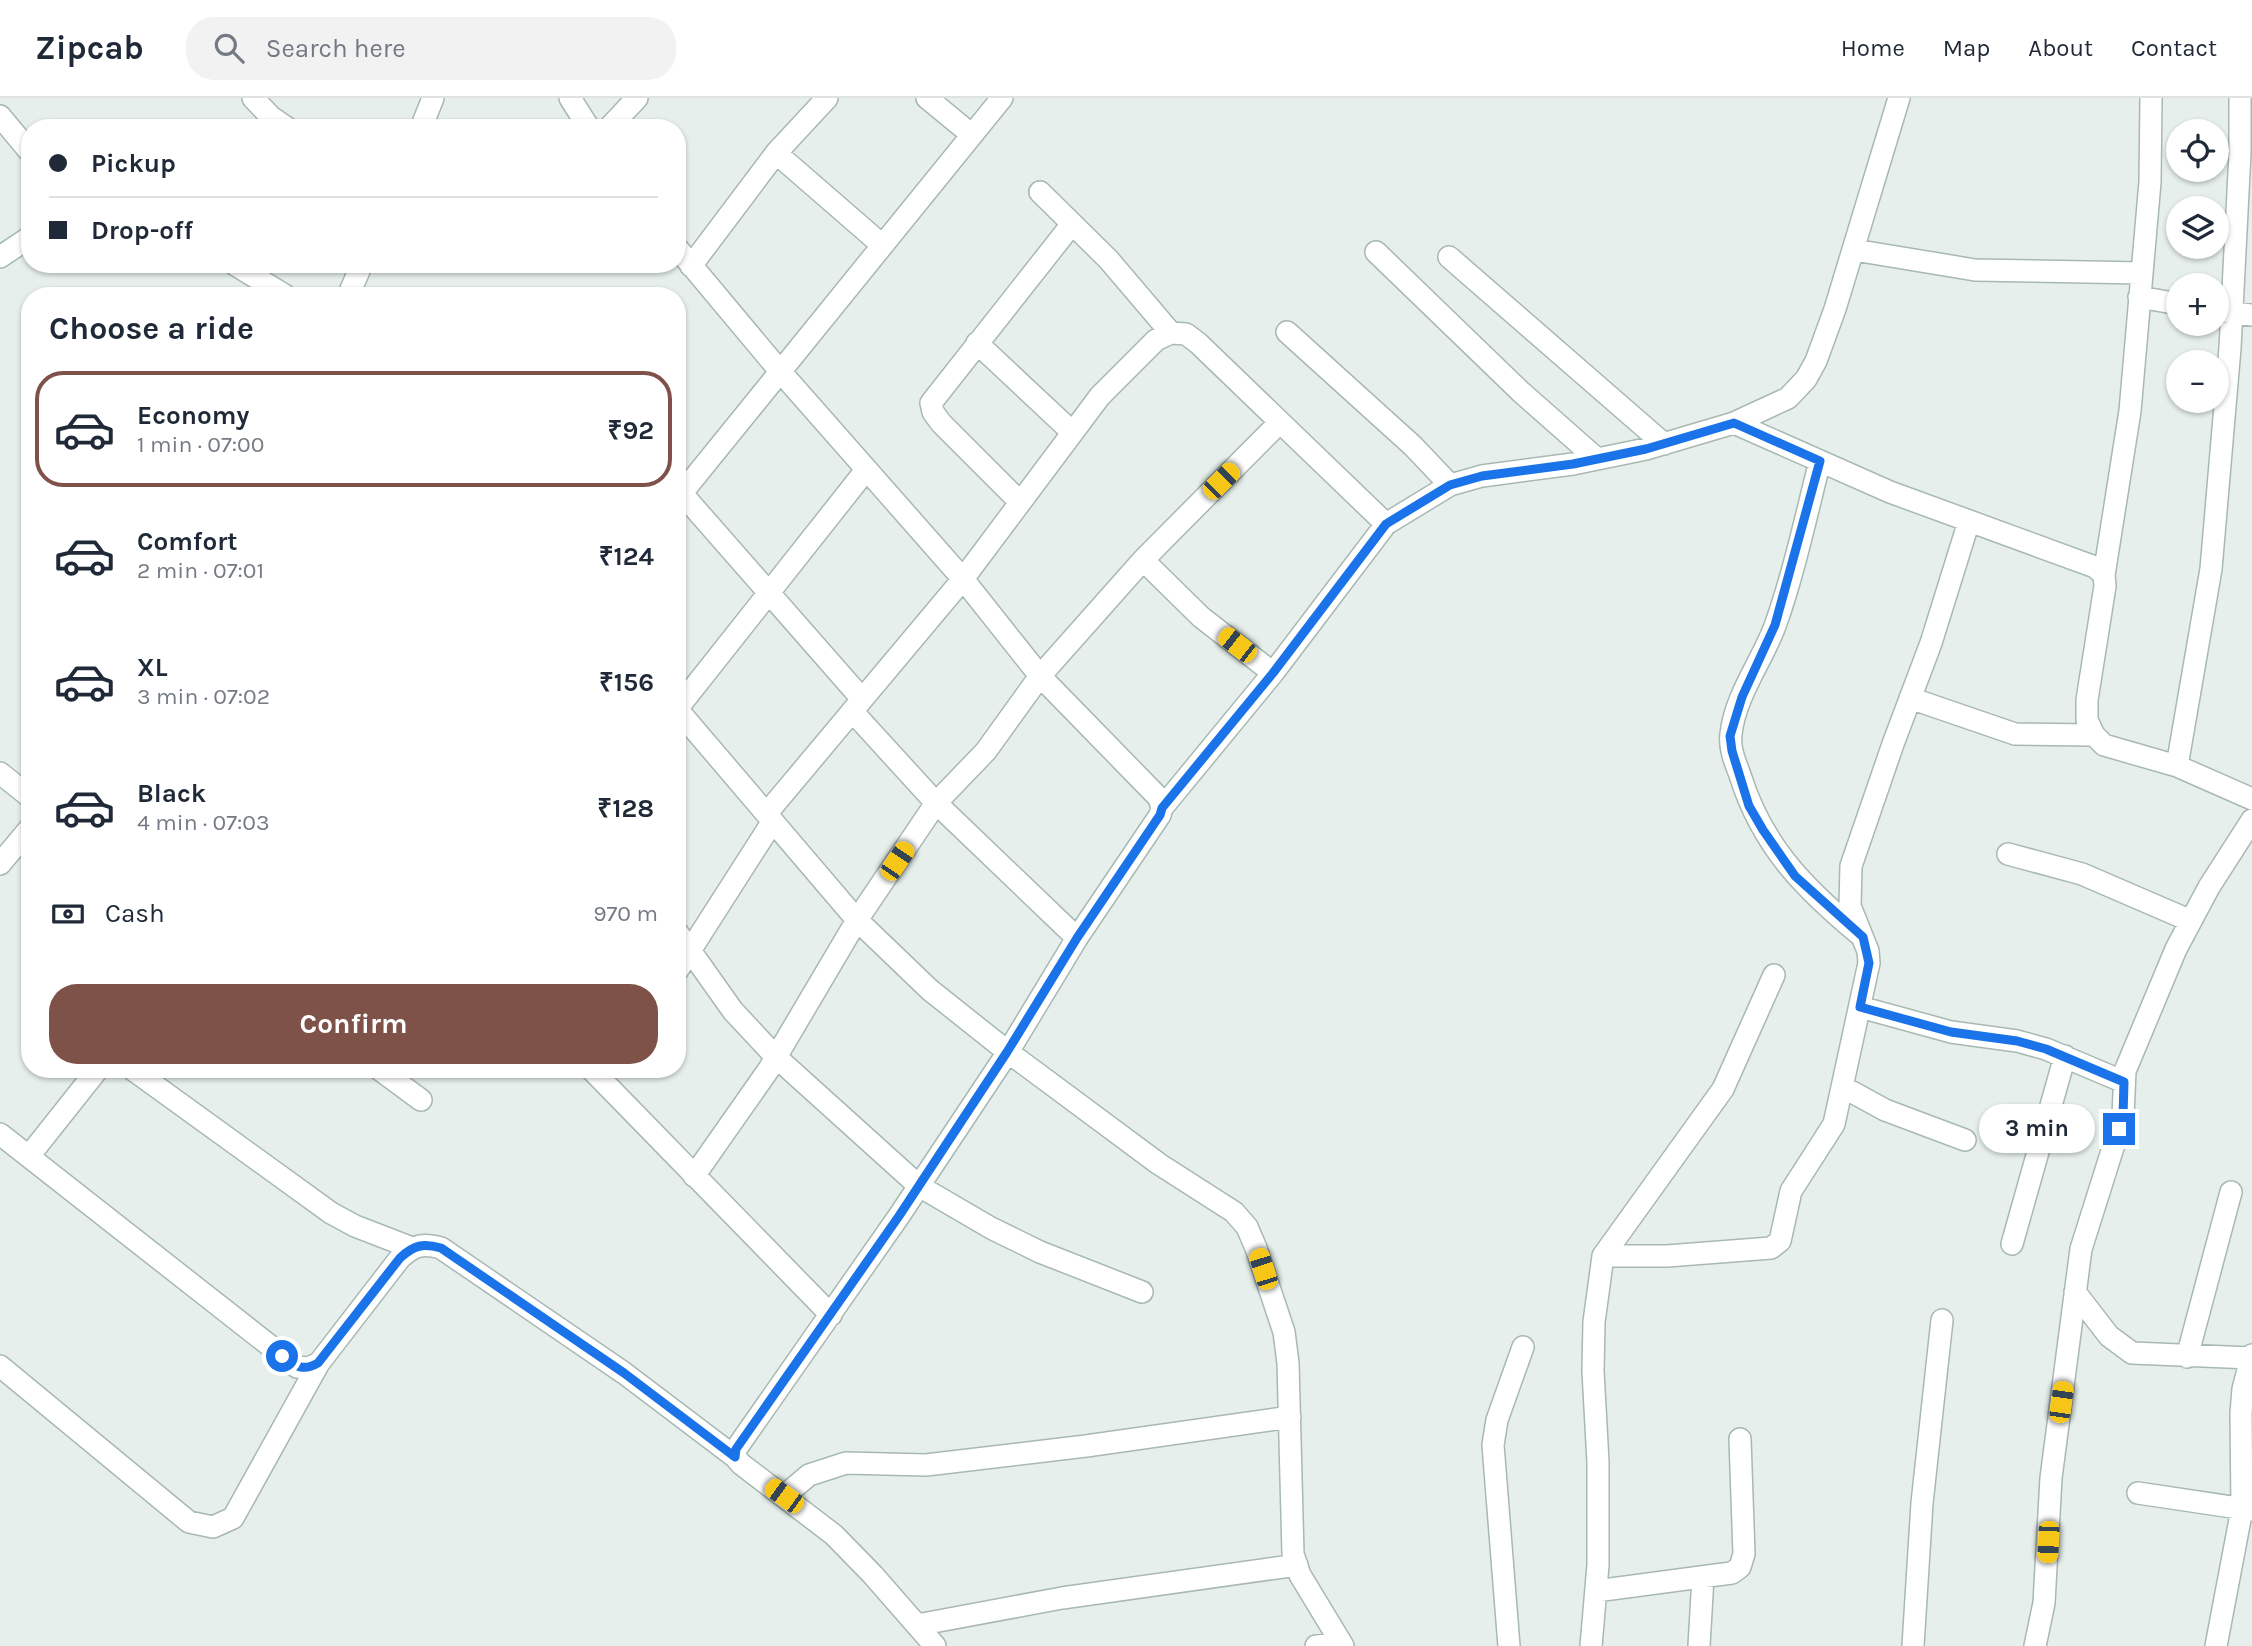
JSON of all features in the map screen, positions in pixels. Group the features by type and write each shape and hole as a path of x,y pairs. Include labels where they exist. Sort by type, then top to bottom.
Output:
{"street":[{"path":"253,98 274,119"},
{"path":"425,119 433,98"},
{"path":"570,98 583,119"},
{"path":"617,119 637,98"},
{"path":"691,266 776,153 827,98"},
{"path":"928,98 972,135"},
{"path":"686,484 1002,98"},
{"path":"735,1457 736,1449 919,1186 1007,1052 1077,938 1160,815 1162,808 1273,673 1386,524 1450,485 1482,476 1597,459 1664,444 1734,423 1788,398 1806,379 1835,309 1899,98"},
{"path":"2151,98 2150,182 2130,411 2104,575 2105,586 2087,700 2087,720 2094,735 2105,745 2177,766 2252,799"},
{"path":"2177,766 2211,569 2234,313 2240,98"},
{"path":"0,116 21,141"},
{"path":"776,153 882,245"},
{"path":"1040,192 1108,259 1171,333"},
{"path":"1018,501 933,412 931,402 1072,224"},
{"path":"0,257 21,243"},
{"path":"1854,250 1975,270 2142,273"},
{"path":"1376,252 1521,392 1597,459"},
{"path":"1449,257 1664,444"},
{"path":"686,260 963,579 1040,676 1158,797 1162,808"},
{"path":"249,273 271,287"},
{"path":"2139,297 2166,302"},
{"path":"1287,332 1413,446 1450,485"},
{"path":"686,958 770,817 857,705 963,579 1018,501 1100,396 1156,340 1171,333 1186,334 1198,343 1386,524"},
{"path":"977,343 1072,432"},
{"path":"694,1176 776,1058 857,920 936,803 986,751 1040,676 1143,560 1280,422"},
{"path":"1734,423 1969,522 2095,567 2104,575"},
{"path":"1820,461 1775,625 1742,697 1730,736 1749,806 1763,830 1795,876 1863,937"},
{"path":"686,697 866,470"},
{"path":"686,501 768,591 936,803 1077,938"},
{"path":"1603,1255 1667,1256 1777,1245 1783,1231 1791,1191 1834,1124 1869,963 1863,937 1850,906 1851,866 1931,643 1969,522"},
{"path":"1143,560 1201,617 1273,673"},
{"path":"1910,698 2015,734 2094,735"},
{"path":"686,719 857,920 930,990 1007,1052 1158,1164 1234,1212 1247,1227 1283,1332 1288,1363 1293,1554 1300,1575 1342,1645 1316,1646"},
{"path":"0,774 21,790"},
{"path":"2035,1646 2044,1603 2050,1478 2081,1249 2123,1116 2124,1082 2134,1047 2176,949 2252,820"},
{"path":"0,864 21,839"},
{"path":"2008,854 2082,874 2191,920"},
{"path":"686,946 733,1011 776,1058 919,1186 991,1228 1040,1252 1142,1293"},
{"path":"1591,1646 1596,1591 1598,1474 1594,1322 1603,1255 1723,1089 1774,975"},
{"path":"1860,1007 1951,1032 2017,1041 2065,1056 2124,1082"},
{"path":"2012,1244 2065,1056"},
{"path":"29,1156 91,1078"},
{"path":"144,1078 331,1213 355,1226 412,1248"},
{"path":"391,1078 421,1100"},
{"path":"605,1078 694,1176 831,1315"},
{"path":"1843,1087 1885,1110 1965,1140"},
{"path":"0,1134 297,1367 309,1368 318,1363"},
{"path":"2188,1357 2231,1192"},
{"path":"0,1366 189,1522 213,1527 233,1518 318,1363 400,1258 412,1248 425,1243 441,1248 624,1373 834,1535 934,1646"},
{"path":"2076,1292 2109,1336 2132,1353 2148,1356 2252,1357 2243,1389 2241,1413 2247,1510 2217,1646"},
{"path":"1913,1646 1922,1503 1942,1320"},
{"path":"1509,1646 1493,1445 1497,1420 1523,1347"},
{"path":"784,1496 809,1475 846,1463 926,1465 1290,1417"},
{"path":"1596,1591 1732,1573 1740,1567 1744,1554 1740,1439"},
{"path":"2138,1493 2247,1510"},
{"path":"917,1625 1062,1598 1297,1566"},
{"path":"1699,1646 1703,1577"}],"route":[{"path":"282,1356 297,1367 309,1368 318,1363 400,1258 412,1248 425,1243 441,1248 624,1373 735,1457 736,1449 886,1236 1007,1052 1077,938 1160,815 1162,808 1273,673 1386,524 1450,485 1482,476 1573,464 1646,449 1734,423 1820,461 1775,625 1733,719 1730,736 1732,751 1749,806 1795,876 1863,937 1869,963 1860,1007 1951,1032 2017,1041 2046,1049 2124,1082 2123,1116 2119,1129"}]}
